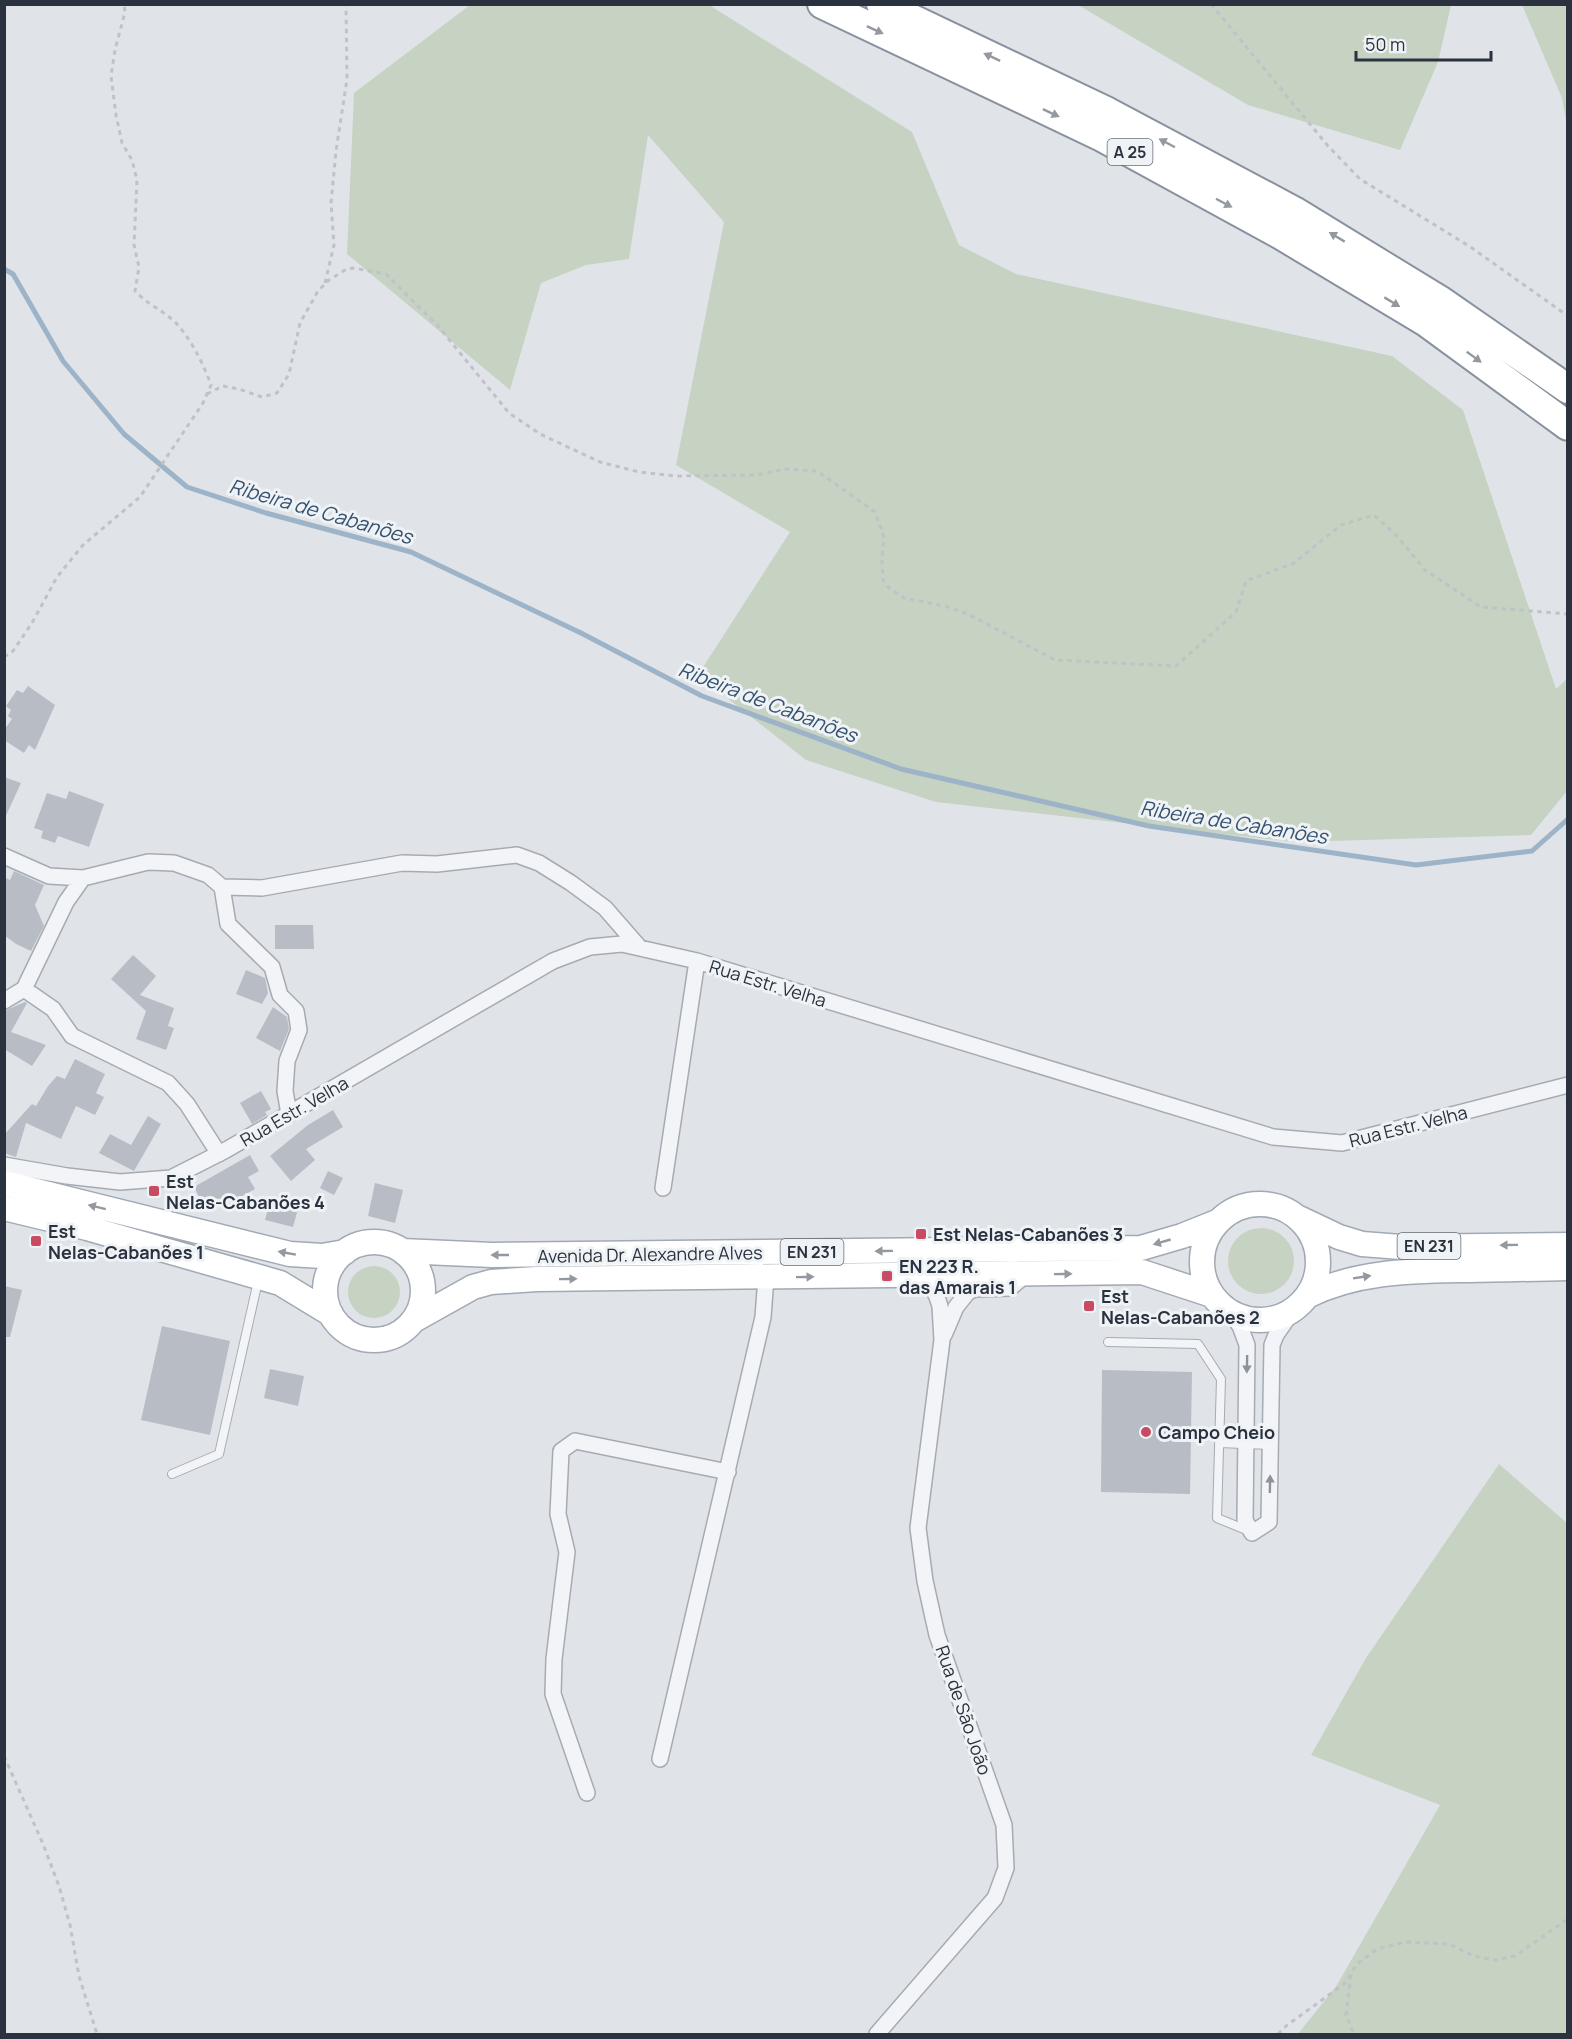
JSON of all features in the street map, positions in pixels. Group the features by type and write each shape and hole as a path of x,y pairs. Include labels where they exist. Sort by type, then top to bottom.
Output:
{"highway":[{"name":"A 25","path":"822,4 1100,136 1281,235 1426,322 1568,426"},
{"name":"A 25","path":"881,4 1108,112 1294,211 1441,301 1568,389"}],"main road":[{"name":"EN 231","path":"4,1183 290,1254 322,1256 345,1252 358,1245 373,1242 402,1251"},
{"name":"EN 231","path":"1217,1222 1231,1211 1247,1205 1265,1204 1281,1208 1339,1237 1362,1244 1401,1246 1568,1245"},
{"name":"EN 231","path":"4,1208 87,1228 280,1283 331,1314 340,1326 355,1336 371,1340 388,1339 403,1332 414,1320"},
{"name":"EN 231","path":"1296,1217 1308,1230 1316,1246 1318,1263 1315,1281 1301,1303"},
{"path":"1217,1222 1207,1239 1202,1258 1204,1277 1220,1303"},
{"name":"Avenida Dr. Alexandre Alves","path":"402,1251 492,1255 1141,1248 1182,1236 1217,1222"},
{"path":"402,1251 413,1262 421,1276 421,1306 414,1320"},
{"path":"331,1314 326,1287 335,1262 345,1252"},
{"name":"EN 231","path":"1220,1303 1244,1318 1262,1320 1279,1317 1325,1287 1351,1279 1403,1271 1568,1268"},
{"name":"Avenida Dr. Alexandre Alves","path":"414,1320 472,1287 491,1282 537,1279 1142,1272 1220,1303"}],"street":[{"path":"4,856 49,876 83,878 148,862 174,863 208,875 222,887 262,888 402,863 437,864 517,855 539,863 605,908 639,947"},
{"path":"4,1001 24,989 66,902 83,878"},
{"path":"222,887 228,924 272,967 280,995 296,1011 299,1029 287,1061 285,1091 289,1114"},
{"name":"Rua Estr. Velha","path":"4,1165 120,1182 171,1178 219,1154 553,961 590,947 622,944 697,961 1272,1137 1342,1143 1568,1085"},
{"path":"663,1188 697,961"},
{"path":"24,989 53,1009 72,1036 168,1083 187,1104 219,1154"},
{"path":"942,1340 956,1307 968,1292 975,1288 1010,1288 1028,1275"},
{"path":"914,1276 934,1291 937,1297 940,1306 942,1340"},
{"path":"660,1759 763,1317 766,1277"},
{"path":"1220,1303 1240,1326 1247,1345 1245,1520 1252,1533 1269,1522 1272,1345 1275,1335 1301,1303"},
{"name":"Rua de São João","path":"877,2034 995,1898 1006,1868 1004,1825 937,1635 925,1581 918,1528 942,1340"},
{"path":"587,1793 553,1694 554,1659 567,1552 558,1514 561,1451 575,1441 728,1472"}],"lane":[{"path":"172,1474 219,1454 259,1277"},
{"path":"1108,1342 1198,1344 1221,1379 1217,1518 1252,1533"},
{"path":"1219,1443 1270,1445"}],"path":[{"path":"4,657 13,651 32,623 57,577 83,545 140,496 203,403 211,385 204,365 176,323 146,303 135,291 139,267 133,237 137,180 132,160 122,143 111,76 125,12 124,4"},
{"path":"324,285 334,245 331,203 347,79 346,4"},
{"path":"1211,4 1328,146 1360,179 1468,246 1568,316"},
{"path":"207,394 223,387 239,389 262,397 277,393 289,374 300,323 306,308 324,285 345,270 353,268 386,274 438,326 509,413 540,434 600,462 639,472 675,476 756,475 785,469 817,471 875,512 884,537 883,580 889,588 904,598 945,606 968,614 1055,660 1176,666 1236,612 1245,581 1294,563 1341,525 1374,515 1397,536 1425,570 1481,607 1568,614"},
{"path":"4,1756 59,1886 70,1925 79,1976 97,2034"},
{"path":"1278,2034 1344,1984 1357,1964 1377,1949 1405,1942 1449,1944 1474,1956 1495,1960 1515,1956 1568,1919"},
{"path":"1352,1972 1346,2014 1354,2034"}],"green space":[{"path":"470,5 709,5 912,132 959,245 1016,274 1392,356 1463,410 1556,689 1567,679 1567,791 1531,835 1295,842 936,802 806,760 698,675 790,532 676,465 724,222 648,135 629,259 586,265 541,283 510,390 347,254 354,93"},
{"path":"1078,5 1451,5 1438,62 1400,150 1248,105"},
{"path":"1522,5 1567,5 1567,126 1562,98"},
{"path":"1261,1228 1273,1231 1284,1238 1291,1249 1294,1261 1291,1273 1284,1284 1273,1291 1261,1294 1249,1291 1238,1284 1231,1273 1228,1261 1231,1249 1238,1238 1249,1231"},
{"path":"369,1266 379,1266 393,1273 400,1292 393,1311 379,1318 369,1318 359,1314 352,1307 348,1297 348,1287 352,1277 359,1270"},
{"path":"1499,1464 1567,1523 1567,2034 1298,2034 1337,1985 1440,1805 1311,1755 1366,1658"}],"building":[{"path":"28,686 55,705 35,750 29,745 24,753 4,740 4,730 12,719 8,716 11,710 6,706 17,690 23,693"},
{"path":"4,777 21,783 4,820"},
{"path":"69,791 104,804 89,847 58,836 55,843 41,838 43,831 34,828 47,793 66,799"},
{"path":"14,871 44,885 35,905 44,926 31,951 4,935 4,877 10,880"},
{"path":"275,925 313,925 314,949 275,949"},
{"path":"133,955 156,976 140,995 174,1008 168,1026 174,1028 166,1050 136,1039 146,1011 111,979"},
{"path":"246,970 265,978 268,993 262,1004 236,994"},
{"path":"27,1003 11,1032 46,1045 32,1066 4,1049 4,1011"},
{"path":"273,1007 287,1017 289,1029 280,1051 256,1038"},
{"path":"75,1059 105,1074 96,1093 104,1097 95,1115 76,1106 61,1139 26,1123 16,1157 4,1153 4,1135 32,1104 36,1106 57,1076 65,1079"},
{"path":"261,1091 271,1109 265,1112 267,1115 252,1124 240,1103"},
{"path":"333,1110 343,1127 306,1149 315,1160 291,1181 270,1156 308,1125"},
{"path":"148,1116 161,1124 134,1171 99,1153 110,1134 131,1145"},
{"path":"250,1155 259,1171 248,1177 255,1189 235,1200 199,1197 194,1187"},
{"path":"328,1171 343,1178 334,1195 320,1188"},
{"path":"375,1183 403,1190 395,1223 368,1216"},
{"path":"271,1198 299,1205 293,1227 265,1220"},
{"path":"4,1286 22,1290 10,1337 4,1337"},
{"path":"162,1326 230,1341 210,1435 141,1420"},
{"path":"270,1369 304,1376 298,1406 264,1398"},
{"name":"Campo Cheio","path":"1102,1370 1192,1372 1190,1494 1101,1492"}],"waterway":[{"name":"Ribeira de Cabanões","path":"4,269 13,274 63,361 124,434 187,487 266,513 411,552 581,633 702,696 901,769 1149,826 1416,865 1532,851 1568,819"}],"place":[{"name":"Est Nelas-Cabanões 4","path":"154,1191"},
{"name":"Est Nelas-Cabanões 3","path":"921,1234"},
{"name":"Est Nelas-Cabanões 1","path":"36,1241"},
{"name":"EN 223 R. das Amarais 1","path":"887,1276"},
{"name":"Est Nelas-Cabanões 2","path":"1089,1306"},
{"name":"Campo Cheio","path":"1146,1432"}]}
